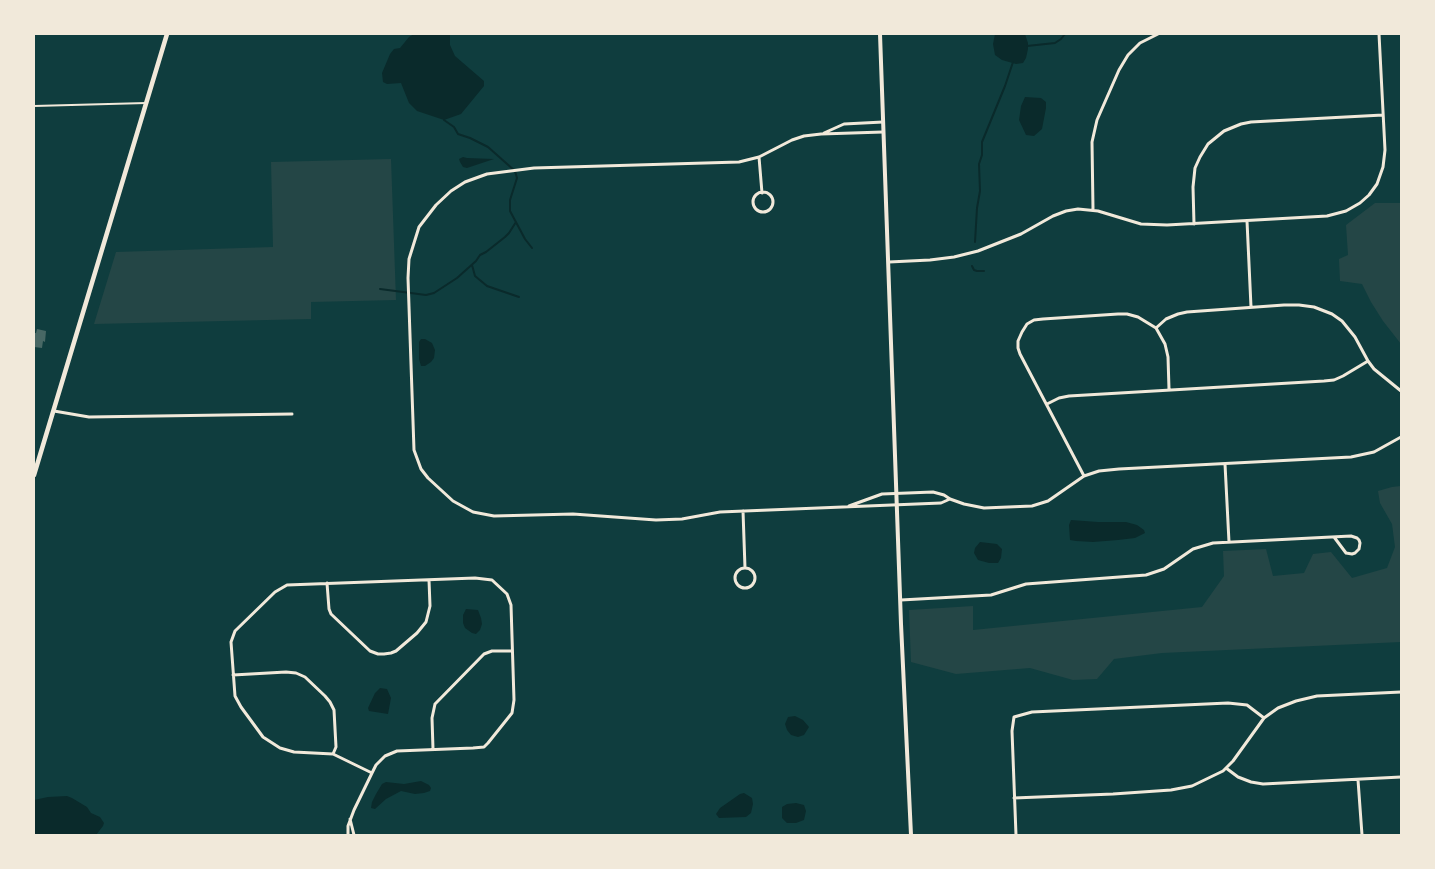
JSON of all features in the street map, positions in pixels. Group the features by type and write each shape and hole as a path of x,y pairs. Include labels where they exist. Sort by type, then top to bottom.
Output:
{"main road":[{"path":"34,475 167,34"}],"street":[{"path":"880,34 911,835"},
{"path":"1093,210 1092,142 1097,120 1119,70 1128,55 1140,43 1158,34"},
{"path":"889,262 930,260 966,254 990,247 1021,234 1062,212 1078,209 1093,210 1140,224 1168,225 1341,214 1360,203 1373,190 1384,167 1384,115 1379,34"},
{"path":"1194,224 1192,187 1196,164 1208,144 1224,131 1251,122 1384,115"},
{"path":"821,134 844,124 883,122"},
{"path":"883,132 804,136 759,157 739,162 534,168 487,174 465,182 451,191 436,205 419,227 409,259 414,450 421,469 453,501 473,512 494,516 573,514 656,520 682,519 720,512 941,503 950,499"},
{"path":"759,157 762,192"},
{"path":"762,192 769,195 772,202 771,207 764,212 758,211 753,204 753,199 756,195 762,192"},
{"path":"1247,221 1251,307"},
{"path":"1156,328 1166,319 1182,312 1299,305 1314,307 1337,317 1348,329 1378,374 1401,391"},
{"path":"1084,476 1020,354 1018,348 1020,336 1027,324 1034,320 1042,319 1123,314 1138,317 1156,328 1165,344 1169,389"},
{"path":"1047,404 1059,398 1070,396 1334,380 1352,372 1368,361"},
{"path":"54,411 89,417 292,414"},
{"path":"846,507 877,495 936,492 950,499 984,508 1037,505 1055,498 1084,476 1109,470 1363,455 1381,449 1401,437"},
{"path":"1225,464 1229,542"},
{"path":"743,511 745,568"},
{"path":"901,600 985,596 998,594 1026,584 1146,575 1164,569 1196,548 1214,543 1229,542 1354,536 1360,543 1359,549 1352,554 1346,553 1334,537"},
{"path":"745,568 753,571 755,577 754,582 747,588 739,586 735,578 737,572 745,568"},
{"path":"348,835 350,818 380,760 396,751 484,746 512,714 514,700 510,599 503,589 492,580 482,578 292,584 282,587 235,631 231,642 234,690 237,701 263,737 280,748 294,752 333,754 372,773"},
{"path":"327,583 329,609 332,614 370,651 384,654 396,651 417,633 426,622 430,606 429,580"},
{"path":"434,749 432,718 435,704 484,654 492,651 512,651"},
{"path":"233,675 286,672 296,673 305,678 325,696 334,710 336,747 333,754"},
{"path":"1014,798 1113,794 1171,790 1192,786 1212,778 1226,768 1264,718 1278,708 1296,700 1317,696 1401,692"},
{"path":"1016,835 1012,730 1014,717 1032,712 1239,703 1247,705 1264,718"},
{"path":"1226,768 1238,777 1263,784 1401,778"},
{"path":"1358,780 1362,835"},
{"path":"350,818 354,835"}],"lane":[{"path":"34,106 146,103"}],"shaded area":[{"path":"414,34 450,34 450,45 455,56 484,81 484,86 461,114 444,120 417,111 409,103 401,83 387,84 383,82 382,73 390,54 394,49 400,48"},
{"path":"995,34 1025,34 1028,49 1023,63 1016,64 1002,60 995,55 993,44"},
{"path":"1025,97 1041,98 1046,102 1042,129 1034,136 1026,135 1019,120 1021,106"},
{"path":"463,157 494,159 467,168 463,167 460,162 459,159"},
{"path":"391,159 396,300 311,302 311,319 94,324 116,252 273,247 271,162"},
{"path":"1375,203 1401,203 1401,344 1383,321 1362,284 1340,281 1339,259 1348,255 1346,225"},
{"path":"421,339 432,343 435,350 434,358 425,366 421,366 419,359 419,342"},
{"path":"1401,486 1401,642 1162,653 1114,659 1097,679 1073,680 1030,668 956,674 911,662 909,610 973,606 973,630 1202,607 1224,576 1223,551 1266,549 1273,576 1304,573 1313,554 1331,552 1352,578 1387,568 1395,547 1392,524 1380,503 1378,491"},
{"path":"1071,520 1126,522 1137,525 1145,533 1135,538 1118,540 1093,542 1070,540 1069,525"},
{"path":"980,542 997,544 1002,549 1001,558 998,563 978,560 974,553 975,548"},
{"path":"466,609 478,610 482,624 476,634 465,628 463,623 463,615"},
{"path":"380,688 387,689 391,698 388,714 369,711 368,708 375,693"},
{"path":"795,716 803,720 809,727 804,735 798,737 791,735 785,724 788,717"},
{"path":"421,781 429,785 430,791 415,794 401,791 386,799 375,809 371,808 372,802 382,784 386,782 404,784"},
{"path":"744,793 752,798 751,813 746,817 719,818 716,814 720,808"},
{"path":"67,796 100,817 104,823 96,835 34,835 34,800"},
{"path":"796,803 804,805 806,811 804,820 796,823 787,823 782,818 782,807 787,804"}],"building":[{"path":"37,329 46,331 45,342 43,341 42,348 34,347 34,333 36,333"}],"waterway":[{"path":"1027,46 1055,43 1065,34"},
{"path":"975,242 982,142 1013,62"},
{"path":"444,120 454,127 458,134 488,147 515,171 517,178 510,200 510,211 532,248"},
{"path":"380,289 426,295 434,293 457,278 480,255 505,237 516,222"},
{"path":"472,265 475,276 487,286 519,297"},
{"path":"972,266 974,270 984,271"}]}
